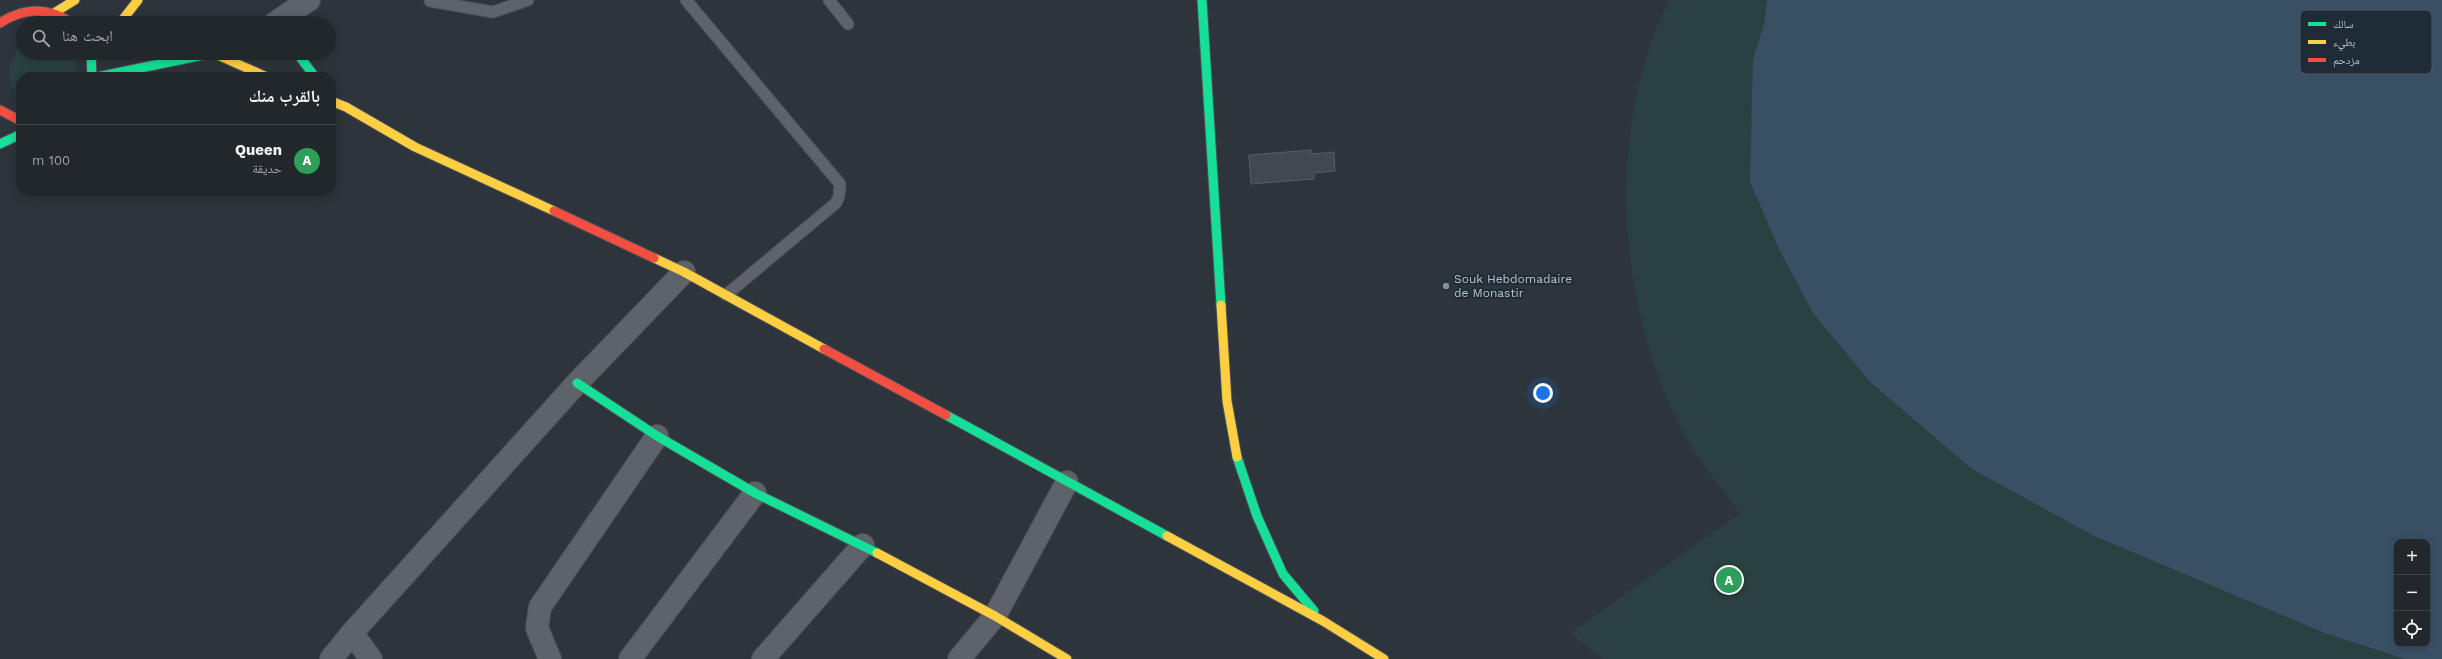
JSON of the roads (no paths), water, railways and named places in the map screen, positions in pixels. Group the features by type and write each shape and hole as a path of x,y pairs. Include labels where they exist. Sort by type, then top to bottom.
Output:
{"street":[{"path":"54,13 75,0"},
{"path":"125,16 138,0"},
{"path":"285,16 309,0"},
{"path":"1202,0 1222,344 1227,401 1237,456 1257,516 1282,574 1323,622"},
{"path":"2,16 29,10 54,13 59,16"},
{"path":"92,72 94,60"},
{"path":"121,72 179,60"},
{"path":"229,60 256,72"},
{"path":"302,60 311,72"},
{"path":"336,97 346,107"},
{"path":"336,103 346,107 415,147 684,272 1323,622 1384,659"},
{"path":"0,110 8,116 16,119"},
{"path":"0,144 16,136"},
{"path":"330,659 576,383 684,272"},
{"path":"576,383 657,436 755,493 863,544 995,616 1067,659"},
{"path":"550,659 537,628 540,607 657,436"},
{"path":"959,659 995,616 1067,482"},
{"path":"630,659 755,493"},
{"path":"763,659 863,544"},
{"path":"352,633 371,659"}],"lane":[{"path":"430,1 493,12 528,0"},
{"path":"686,0 840,184 839,196 836,203 726,295"},
{"path":"829,0 848,24"}],"water":[{"path":"1767,0 2442,0 2442,659 2405,659 2327,634 2094,536 1972,469 1869,381 1813,313 1780,251 1750,182 1753,59 1764,24"}],"place":[{"name":"Souk Hebdomadaire de Monastir","path":"1446,286"},
{"name":"Queen","path":"1729,580"}]}
